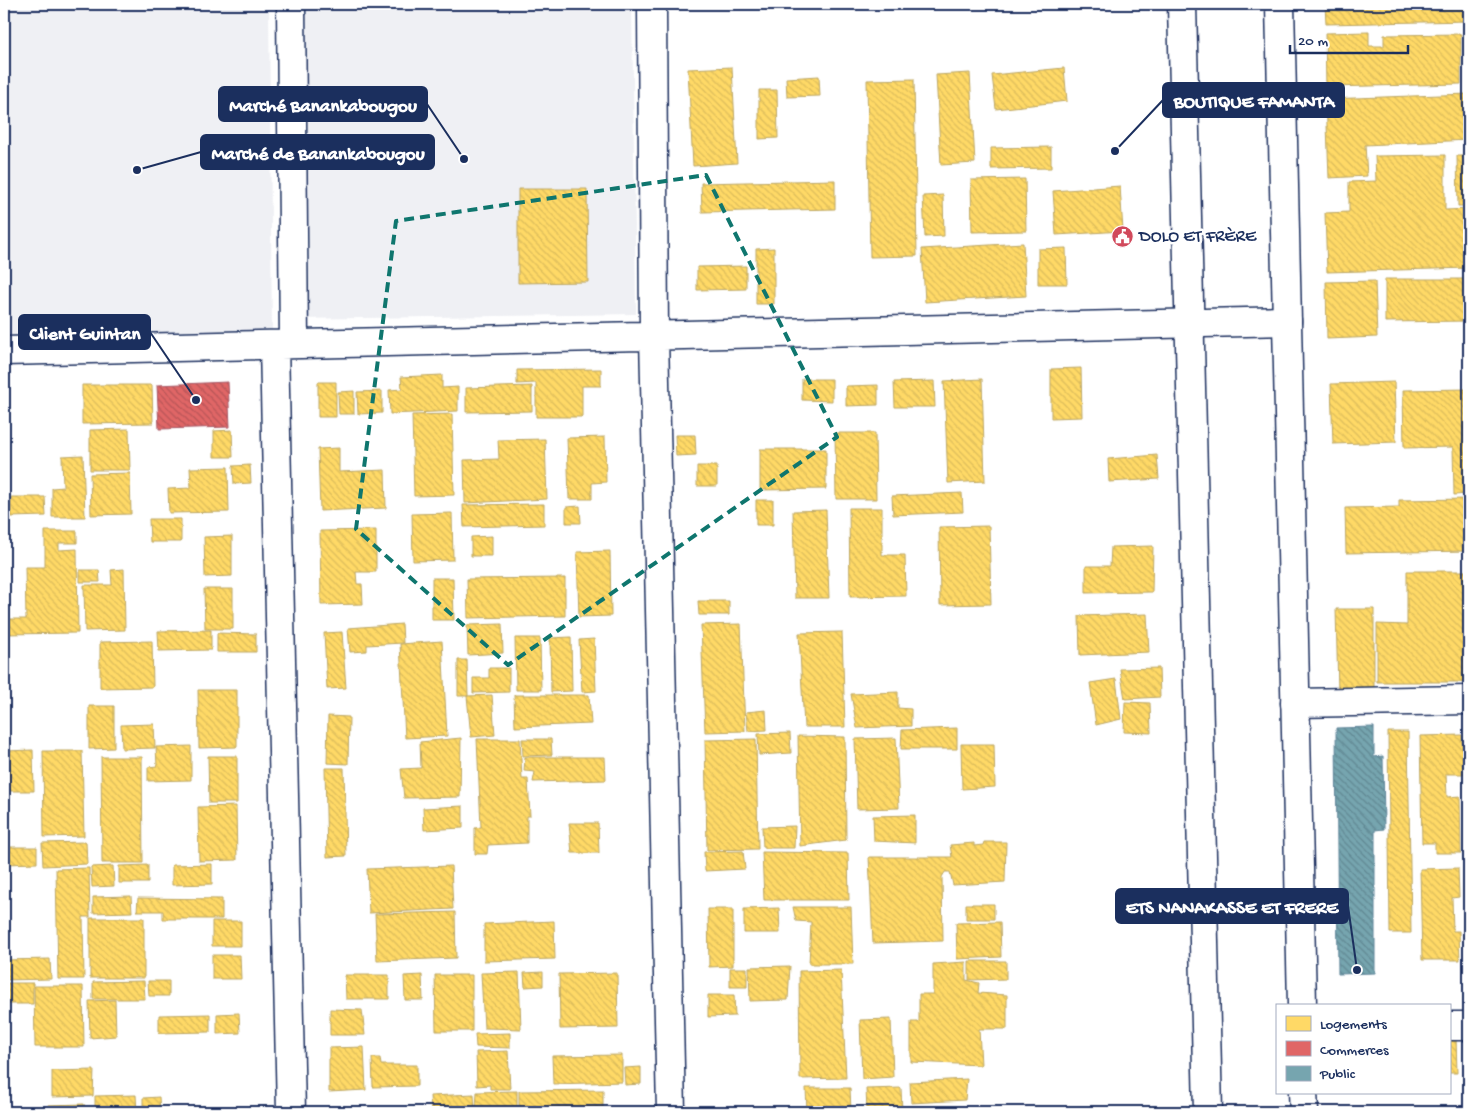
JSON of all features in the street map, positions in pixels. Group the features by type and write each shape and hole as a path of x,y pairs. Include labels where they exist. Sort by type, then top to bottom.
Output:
{"street":[{"path":"291,4 284,344 291,1112"},
{"path":"652,4 654,336 671,1112"},
{"path":"1182,4 1208,1112"},
{"path":"1280,4 1302,1004"},
{"path":"4,351 1287,321"},
{"path":"1295,703 1469,700"},
{"path":"1450,1026 1469,1026"},
{"path":"1303,1094 1304,1112"}],"highlighted area":[{"path":"706,175 837,437 508,665 356,529 396,221"}],"shaded area":[{"path":"4,4 269,4 272,336 4,338"},
{"path":"292,4 632,4 636,314 296,319"}],"building: Logements":[{"path":"1325,4 1468,4 1469,21 1326,24"},
{"path":"1369,32 1369,46 1384,46 1384,35 1461,34 1461,84 1326,87 1325,33"},
{"path":"732,67 737,163 693,166 688,69"},
{"path":"1064,68 1067,101 996,109 992,75"},
{"path":"970,73 975,163 941,165 936,75"},
{"path":"819,76 820,96 787,97 786,78"},
{"path":"914,79 917,256 870,257 867,80"},
{"path":"759,90 777,90 778,138 759,139"},
{"path":"1469,94 1469,140 1365,145 1367,176 1329,178 1326,99"},
{"path":"1051,147 1051,168 991,169 991,148"},
{"path":"1445,155 1445,210 1469,209 1469,268 1327,272 1325,213 1349,212 1349,182 1376,181 1375,156"},
{"path":"1457,156 1469,156 1469,206 1458,206"},
{"path":"1025,179 1026,231 972,232 971,180"},
{"path":"835,180 835,209 702,212 701,183"},
{"path":"1120,186 1123,231 1056,235 1053,191"},
{"path":"518,189 587,189 588,282 518,283"},
{"path":"943,195 944,236 925,237 923,196"},
{"path":"1023,243 1026,296 925,302 922,249"},
{"path":"774,248 774,304 756,304 756,249"},
{"path":"1066,248 1067,284 1038,284 1038,249"},
{"path":"746,266 746,289 697,290 697,267"},
{"path":"1385,279 1469,279 1469,321 1385,322"},
{"path":"1375,281 1377,337 1327,339 1326,282"},
{"path":"1081,368 1082,417 1051,418 1051,369"},
{"path":"601,369 601,386 582,386 582,417 536,417 536,383 517,384 517,370"},
{"path":"442,375 442,388 458,387 458,411 390,414 389,390 402,389 401,377"},
{"path":"802,379 832,379 832,401 802,400"},
{"path":"982,379 985,481 948,483 944,381"},
{"path":"934,381 935,407 895,407 894,382"},
{"path":"318,382 336,382 336,417 318,417"},
{"path":"1394,382 1396,442 1333,444 1331,384"},
{"path":"82,385 152,385 153,423 82,424"},
{"path":"878,385 878,405 846,406 846,386"},
{"path":"532,386 532,411 466,412 466,388"},
{"path":"1469,389 1469,494 1454,495 1453,447 1404,448 1403,390"},
{"path":"354,391 354,414 339,414 338,392"},
{"path":"382,391 382,413 358,414 357,392"},
{"path":"452,414 454,495 414,496 412,415"},
{"path":"129,429 130,470 90,470 90,430"},
{"path":"232,430 233,457 214,457 214,431"},
{"path":"835,433 875,433 876,499 836,499"},
{"path":"675,435 695,435 696,455 676,456"},
{"path":"605,437 606,482 592,483 592,499 569,499 567,438"},
{"path":"545,439 547,499 465,503 464,460 499,459 498,440"},
{"path":"339,448 339,472 385,470 386,508 320,511 318,449"},
{"path":"760,449 826,449 826,489 760,490"},
{"path":"83,455 85,517 52,517 52,488 63,487 62,456"},
{"path":"1157,455 1159,479 1109,482 1108,459"},
{"path":"250,465 251,483 234,484 233,466"},
{"path":"697,466 717,466 717,486 697,486"},
{"path":"228,467 229,512 169,513 168,489 191,488 190,468"},
{"path":"130,473 131,514 91,515 90,474"},
{"path":"962,493 963,512 893,515 892,496"},
{"path":"11,497 45,497 46,516 11,517"},
{"path":"1469,499 1469,551 1346,553 1345,508 1399,507 1399,500"},
{"path":"756,500 773,500 773,525 756,525"},
{"path":"544,504 544,525 464,527 463,505"},
{"path":"580,506 581,523 566,523 566,507"},
{"path":"849,508 882,508 882,555 905,555 906,596 850,597"},
{"path":"826,510 829,598 795,598 793,511"},
{"path":"452,513 453,560 413,561 412,514"},
{"path":"149,519 181,519 181,542 150,542"},
{"path":"989,526 991,604 940,605 939,527"},
{"path":"376,530 376,572 356,572 357,584 362,584 363,604 321,605 320,531"},
{"path":"45,531 77,531 77,543 59,543 59,550 77,549 78,633 4,634 4,619 26,619 25,567 45,567"},
{"path":"232,536 232,576 205,577 204,537"},
{"path":"492,536 492,556 471,556 471,537"},
{"path":"1153,546 1152,592 1086,593 1086,566 1110,566 1111,547"},
{"path":"610,551 611,616 579,617 577,552"},
{"path":"124,569 125,630 85,631 84,585 112,585 111,570"},
{"path":"80,570 99,570 100,582 80,582"},
{"path":"1407,571 1469,571 1469,682 1377,682 1377,624 1407,625"},
{"path":"432,578 453,578 454,620 432,620"},
{"path":"565,578 565,616 468,618 467,579"},
{"path":"204,589 233,589 233,629 205,629"},
{"path":"698,601 729,601 729,615 699,615"},
{"path":"1336,609 1374,609 1374,694 1338,694"},
{"path":"1147,614 1149,652 1080,655 1079,616"},
{"path":"402,624 403,643 367,645 367,651 350,652 348,628"},
{"path":"502,624 503,653 468,655 467,625"},
{"path":"741,624 745,731 705,732 701,625"},
{"path":"211,630 211,650 159,651 158,631"},
{"path":"342,632 346,688 327,689 324,633"},
{"path":"842,632 845,727 804,727 799,633"},
{"path":"217,633 256,634 256,652 217,652"},
{"path":"571,637 572,691 551,692 550,638"},
{"path":"515,638 540,638 541,690 516,690"},
{"path":"594,639 596,691 582,692 579,640"},
{"path":"152,641 153,687 100,688 100,642"},
{"path":"442,641 447,736 405,738 400,644"},
{"path":"458,660 467,660 468,696 458,696"},
{"path":"489,668 509,668 509,692 473,693 473,678 489,678"},
{"path":"1159,668 1160,697 1125,699 1120,669"},
{"path":"1116,679 1121,719 1096,725 1090,683"},
{"path":"198,690 237,690 237,747 199,748"},
{"path":"898,692 898,708 911,709 911,726 857,728 851,694"},
{"path":"492,695 495,735 471,737 467,696"},
{"path":"514,695 589,695 591,724 515,727"},
{"path":"1125,702 1150,703 1151,733 1124,732"},
{"path":"89,706 114,706 114,748 89,749"},
{"path":"766,710 767,730 748,731 746,712"},
{"path":"328,716 349,717 348,764 327,763"},
{"path":"154,724 155,748 122,749 121,725"},
{"path":"957,728 957,749 901,749 902,730"},
{"path":"1388,732 1408,732 1411,933 1390,933"},
{"path":"790,733 791,753 759,755 758,734"},
{"path":"1462,735 1463,774 1446,774 1447,797 1460,796 1461,853 1435,853 1435,843 1422,843 1420,736"},
{"path":"798,736 845,737 846,840 800,846"},
{"path":"461,738 460,797 404,798 401,769 421,768 420,742"},
{"path":"896,738 899,808 857,809 855,739"},
{"path":"477,739 520,739 522,779 528,779 530,816 527,816 527,843 488,845 487,854 475,854 475,828 481,827"},
{"path":"522,739 551,739 552,755 523,756"},
{"path":"756,739 758,849 707,850 705,740"},
{"path":"961,744 994,744 995,787 962,789"},
{"path":"191,746 191,780 148,781 148,767 157,766 156,747"},
{"path":"33,750 34,791 4,791 4,751"},
{"path":"43,751 82,751 84,836 44,837"},
{"path":"208,756 237,756 237,803 209,803"},
{"path":"101,757 142,757 143,863 102,863"},
{"path":"525,757 605,757 606,780 533,782 535,772 524,771"},
{"path":"325,768 344,768 346,856 327,857"},
{"path":"236,806 237,860 199,861 198,807"},
{"path":"463,806 463,828 424,830 423,808"},
{"path":"915,815 915,843 874,841 873,816"},
{"path":"569,823 598,823 599,853 572,853"},
{"path":"795,826 794,848 763,848 762,827"},
{"path":"86,842 87,864 43,866 42,843"},
{"path":"984,842 1006,842 1005,882 953,885 950,872 945,872 942,877 943,941 873,943 869,857 952,857 950,845 974,843 974,846 983,845"},
{"path":"4,847 37,847 37,863 4,864"},
{"path":"743,851 745,869 705,871 704,852"},
{"path":"762,852 848,853 849,900 764,900"},
{"path":"1467,855 1469,855 1469,913 1468,913"},
{"path":"212,864 212,884 172,885 172,865"},
{"path":"148,865 148,883 119,883 119,866"},
{"path":"113,866 114,886 92,887 91,867"},
{"path":"451,866 453,909 369,913 367,869"},
{"path":"89,868 90,917 83,917 84,979 58,979 56,869"},
{"path":"1458,868 1459,897 1452,898 1453,931 1459,931 1460,960 1422,960 1420,869"},
{"path":"131,896 132,912 93,913 93,897"},
{"path":"138,898 222,899 222,919 163,919 163,911 137,911"},
{"path":"966,904 994,904 994,919 966,919"},
{"path":"793,907 851,907 853,964 809,964 811,922 796,921"},
{"path":"779,908 780,933 744,933 744,909"},
{"path":"708,909 733,909 733,966 709,967"},
{"path":"455,912 456,958 377,961 375,914"},
{"path":"90,918 144,918 144,978 90,978"},
{"path":"212,921 241,921 241,946 212,946"},
{"path":"554,921 555,959 484,961 484,924"},
{"path":"1000,922 1001,957 957,959 956,923"},
{"path":"1467,923 1469,923 1469,970 1468,970"},
{"path":"212,955 240,955 241,979 212,979"},
{"path":"50,959 51,979 4,980 4,960"},
{"path":"969,961 1006,961 1006,979 969,980"},
{"path":"966,962 966,980 979,983 978,993 1007,995 1007,1029 979,1029 981,1065 911,1062 911,1022 919,1022 919,994 933,994 933,964"},
{"path":"790,966 788,1000 750,1001 749,967"},
{"path":"730,968 747,968 747,987 730,987"},
{"path":"841,970 846,1078 800,1079 799,971"},
{"path":"519,972 521,1029 484,1028 481,973"},
{"path":"543,972 543,986 525,987 524,973"},
{"path":"617,973 618,1028 560,1029 559,974"},
{"path":"345,975 389,975 389,999 346,999"},
{"path":"422,975 423,1000 405,1000 404,976"},
{"path":"435,975 472,975 472,1031 436,1031"},
{"path":"144,981 145,999 93,999 93,982"},
{"path":"148,981 169,981 169,996 149,996"},
{"path":"4,983 33,983 33,1004 4,1004"},
{"path":"34,986 83,986 84,1047 35,1047"},
{"path":"708,995 734,995 735,1016 708,1017"},
{"path":"115,1000 116,1036 90,1038 89,1001"},
{"path":"330,1009 362,1010 365,1035 330,1035"},
{"path":"239,1013 240,1033 217,1034 217,1014"},
{"path":"210,1014 210,1032 159,1033 159,1015"},
{"path":"891,1019 893,1077 862,1079 860,1020"},
{"path":"510,1033 510,1048 476,1047 475,1034"},
{"path":"1450,1037 1456,1037 1457,1073 1450,1073"},
{"path":"364,1047 366,1090 329,1092 329,1048"},
{"path":"508,1051 510,1089 490,1089 490,1085 477,1086 476,1052"},
{"path":"622,1055 622,1082 553,1084 552,1056"},
{"path":"372,1058 380,1058 381,1065 417,1065 417,1086 373,1087"},
{"path":"641,1067 641,1084 625,1085 624,1068"},
{"path":"94,1070 93,1096 52,1097 52,1071"},
{"path":"967,1079 965,1100 911,1103 910,1082"},
{"path":"806,1088 850,1088 851,1112 807,1112"},
{"path":"901,1088 902,1112 867,1112 866,1089"},
{"path":"603,1090 603,1112 519,1112 519,1091"},
{"path":"517,1091 517,1108 476,1108 477,1092"},
{"path":"474,1094 475,1112 431,1112 430,1096"},
{"path":"136,1095 137,1112 95,1112 95,1096"},
{"path":"159,1097 160,1112 143,1112 143,1098"},
{"path":"84,1104 85,1112 48,1112 48,1105"}],"building: Commerces":[{"path":"228,382 230,427 159,429 157,385"}],"building: Public":[{"path":"1374,727 1374,757 1383,756 1384,829 1375,830 1375,973 1338,974 1336,728"}],"place":[{"name":"BOUTIQUE FAMANTA","path":"1115,151"},
{"name":"Marché Banankabougou","path":"464,159"},
{"name":"Marché de Banankabougou","path":"137,170"},
{"name":"DOLO ET FRÈRE","path":"1123,237"},
{"name":"Client Guintan","path":"196,400"},
{"name":"ETS NANAKASSE ET FRERE","path":"1357,970"}]}
